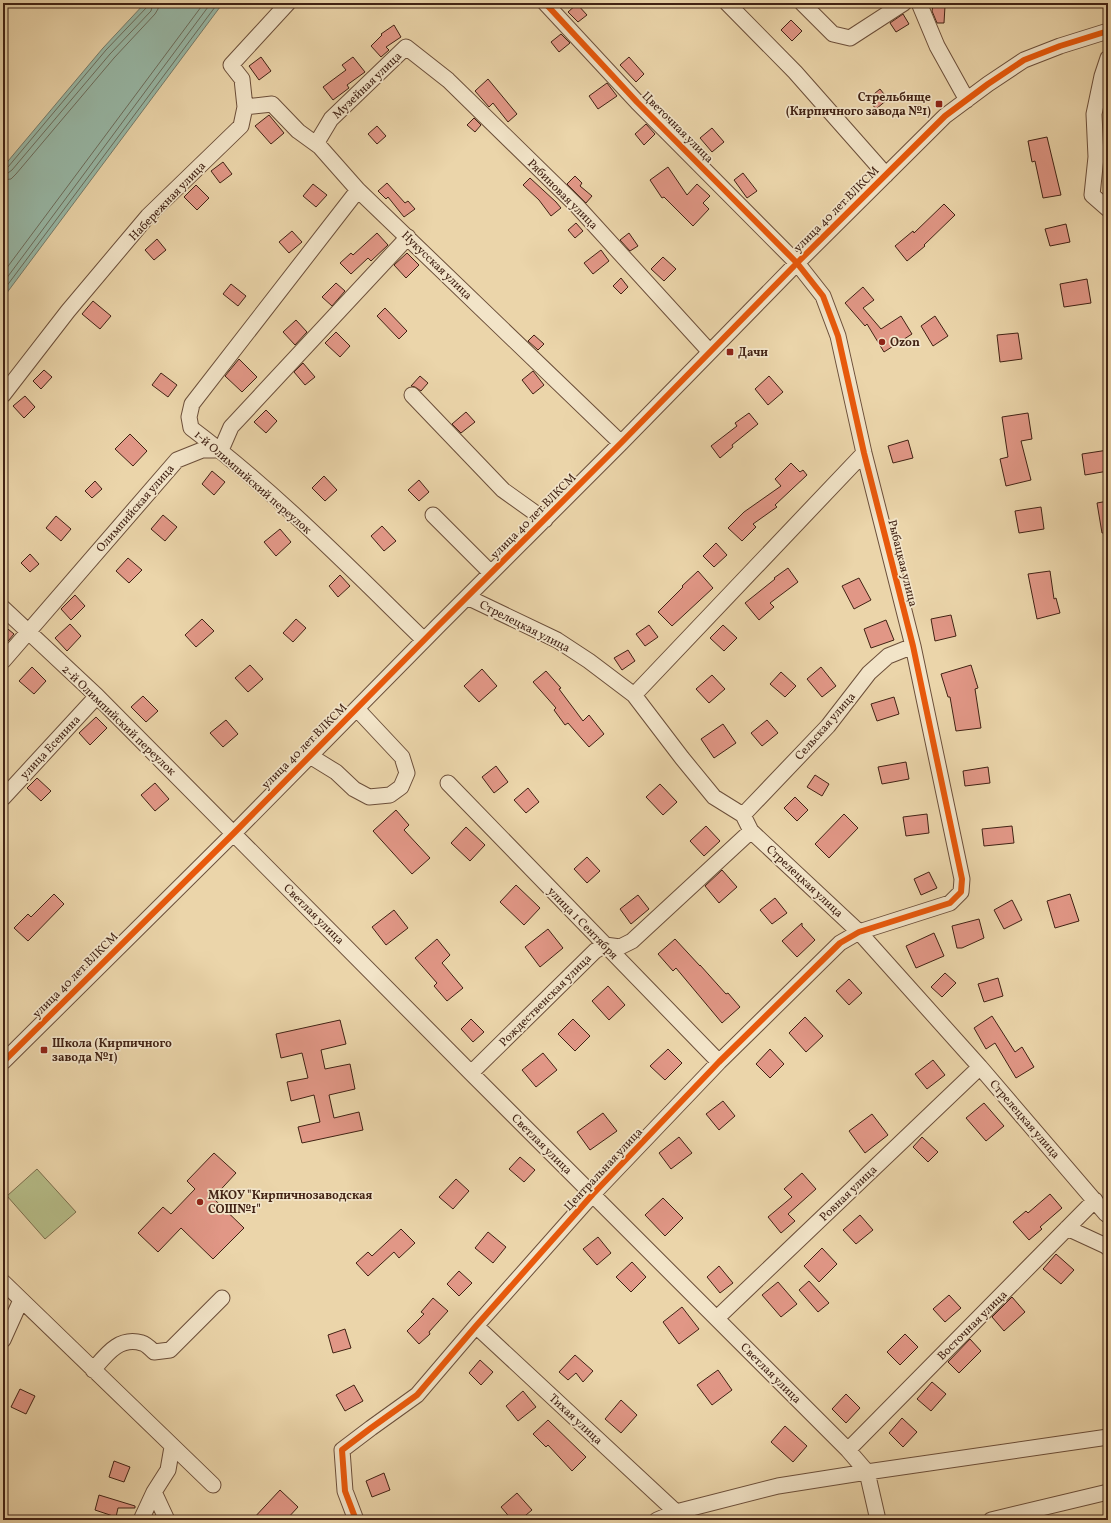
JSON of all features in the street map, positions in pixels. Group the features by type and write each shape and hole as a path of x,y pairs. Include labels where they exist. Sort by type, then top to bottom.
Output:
{"street":[{"name":"Набережная улица","path":"3,395 68,311 148,216 241,126 245,107 242,79 231,65 288,3"},
{"name":"Цветочная улица","path":"545,3 638,102 797,263"},
{"path":"727,3 795,72 886,175"},
{"path":"802,3 833,34 850,38 904,3"},
{"path":"919,3 937,46 967,100"},
{"name":"улица 40 лет ВЛКСМ","path":"3,1062 234,833 424,640 622,443 797,263 945,116 1024,60 1060,46 1108,31"},
{"name":"Музейная улица","path":"316,144 331,119 406,47"},
{"name":"Рябиновая улица","path":"406,47 448,80 577,206 710,352"},
{"path":"1108,58 1102,76 1094,114 1096,156 1092,195 1108,209"},
{"name":"Нукусская улица","path":"245,107 272,104 298,131 316,144 358,190 622,443"},
{"name":"1-й Олимпийский переулок","path":"358,190 192,404 189,417 191,428 221,450 293,515 424,640"},
{"path":"221,450 231,427 408,237"},
{"name":"Рыбацкая улица","path":"797,263 823,296 838,336 864,453 913,646 962,879"},
{"path":"412,395 503,490 545,520"},
{"name":"Олимпийская улица","path":"3,661 177,460 202,450 221,450"},
{"path":"634,695 864,453"},
{"path":"433,515 491,573"},
{"name":"Стрелецкая улица","path":"467,597 557,640 589,660 634,695 714,797 743,815 751,831 859,932 980,1067 1107,1213"},
{"name":"2-й Олимпийский переулок","path":"3,608 97,696 234,833"},
{"name":"Сельская улица","path":"743,815 828,726 869,673 888,656 913,646"},
{"name":"улица Есенина","path":"3,798 97,696"},
{"path":"310,756 336,772 354,790 369,797 390,795 401,787 407,773 402,757 357,709"},
{"name":"улица 1 Сентября","path":"448,783 719,1062"},
{"path":"604,945 620,947 632,941 751,831"},
{"name":"Светлая улица","path":"234,833 471,1073 848,1450 867,1472"},
{"name":"Центральная улица","path":"356,1520 345,1491 342,1450 417,1395 593,1194 719,1062 840,943 859,932 950,903 961,892 962,879"},
{"name":"Рождественская улица","path":"471,1073 595,950 604,945"},
{"name":"Ровная улица","path":"717,1318 980,1067"},
{"name":"Восточная улица","path":"848,1450 1095,1200"},
{"path":"1067,1228 1108,1248"},
{"path":"3,1282 213,1485"},
{"path":"93,1370 111,1350 126,1341 143,1343 154,1352 170,1350 222,1298"},
{"path":"3,1340 22,1300"},
{"name":"Тихая улица","path":"476,1326 676,1512"},
{"path":"657,1520 676,1512 778,1486 1108,1437"},
{"path":"141,1520 154,1492 168,1470 172,1447"},
{"path":"867,1472 878,1520"},
{"path":"154,1492 167,1520"},
{"path":"995,1520 1108,1492"}],"green space":[{"path":"37,1169 76,1212 45,1239 7,1196"}],"water":[{"path":"145,3 223,3 3,298 3,167 103,48"}],"building":[{"path":"577,4 587,15 578,22 568,12"},
{"path":"933,5 945,6 944,23 937,23 932,11"},
{"path":"903,14 909,24 896,32 890,23"},
{"path":"791,20 802,31 792,41 781,30"},
{"path":"394,25 401,37 386,47 389,50 381,57 371,46 382,35 381,34"},
{"path":"561,34 570,43 559,52 551,42"},
{"path":"261,57 271,71 259,80 249,66"},
{"path":"353,57 365,72 347,85 349,88 333,100 323,87 346,70 342,65"},
{"path":"629,57 644,74 636,82 620,65"},
{"path":"488,79 517,114 508,122 493,103 489,107 475,91"},
{"path":"607,83 617,96 598,109 589,96"},
{"path":"880,89 888,99 876,109 868,99"},
{"path":"269,115 284,133 271,144 255,126"},
{"path":"474,118 481,125 475,132 467,125"},
{"path":"646,124 655,134 644,145 635,134"},
{"path":"377,126 386,136 377,144 368,134"},
{"path":"712,128 724,142 712,152 700,138"},
{"path":"1047,137 1061,195 1043,198 1035,161 1032,162 1028,141"},
{"path":"223,162 232,174 220,183 211,171"},
{"path":"668,167 687,195 697,184 710,196 703,203 709,209 693,226 664,197 662,198 650,180"},
{"path":"743,173 757,191 747,198 734,180"},
{"path":"575,176 582,183 580,186 592,196 586,203 567,184"},
{"path":"530,178 561,208 551,216 539,200 523,185"},
{"path":"387,183 405,203 408,201 415,209 404,217 388,197 386,199 378,191"},
{"path":"313,184 327,195 316,207 303,196"},
{"path":"196,185 209,198 197,210 184,197"},
{"path":"944,204 955,215 924,245 925,246 907,261 895,246 913,231 914,233"},
{"path":"576,223 583,231 575,238 568,230"},
{"path":"1066,224 1070,242 1050,246 1045,229"},
{"path":"292,231 302,242 289,253 279,242"},
{"path":"377,233 388,245 371,261 368,258 351,274 340,263 351,253 353,255"},
{"path":"629,233 638,246 630,251 620,240"},
{"path":"157,239 166,250 154,260 145,250"},
{"path":"601,250 609,261 593,274 584,263"},
{"path":"407,253 419,265 406,278 394,265"},
{"path":"663,257 676,269 664,281 651,269"},
{"path":"621,278 628,287 621,294 613,286"},
{"path":"1087,279 1091,303 1064,307 1060,284"},
{"path":"336,283 345,291 332,306 322,297"},
{"path":"231,284 246,296 238,306 223,294"},
{"path":"863,287 874,300 863,308 881,329 901,316 912,334 884,352 867,324 865,326 845,303"},
{"path":"93,301 111,316 100,329 82,314"},
{"path":"385,308 407,331 399,339 377,316"},
{"path":"935,316 948,336 933,346 921,326"},
{"path":"296,320 307,332 295,345 283,332"},
{"path":"336,332 350,346 340,357 325,343"},
{"path":"1018,333 1022,359 1000,362 997,335"},
{"path":"534,335 544,344 538,350 528,341"},
{"path":"239,359 257,377 242,392 225,376"},
{"path":"303,363 315,377 305,385 294,372"},
{"path":"44,370 52,377 41,389 33,381"},
{"path":"533,371 544,385 533,394 522,380"},
{"path":"161,373 177,385 168,397 152,385"},
{"path":"420,376 428,383 421,391 411,386"},
{"path":"769,376 783,392 768,405 755,389"},
{"path":"25,396 35,407 24,418 13,406"},
{"path":"266,410 277,421 266,433 254,422"},
{"path":"466,412 475,422 461,433 452,424"},
{"path":"749,413 758,424 732,445 733,447 720,458 711,446 737,426 735,423"},
{"path":"1028,413 1032,439 1021,441 1031,480 1006,486 1000,459 1008,457 1002,417"},
{"path":"130,434 147,451 133,466 115,449"},
{"path":"908,440 913,458 893,463 888,446"},
{"path":"1108,450 1108,471 1085,475 1082,454"},
{"path":"791,463 800,472 803,470 807,475 775,505 777,507 753,524 756,527 742,541 728,528 744,512 781,486 775,479"},
{"path":"212,471 225,482 214,495 202,484"},
{"path":"324,476 337,490 325,501 312,488"},
{"path":"419,480 429,492 419,501 408,490"},
{"path":"95,481 102,489 92,498 85,491"},
{"path":"1108,501 1108,533 1102,533 1097,503"},
{"path":"1041,507 1044,529 1019,533 1015,511"},
{"path":"163,515 177,527 165,541 151,529"},
{"path":"56,516 71,529 61,541 46,528"},
{"path":"382,526 396,541 384,551 371,536"},
{"path":"280,529 291,542 276,556 264,542"},
{"path":"716,543 727,555 714,567 703,556"},
{"path":"30,554 39,564 30,572 21,563"},
{"path":"128,558 142,570 129,583 116,571"},
{"path":"788,568 798,582 770,603 774,607 759,620 745,603"},
{"path":"698,571 713,588 672,626 658,612"},
{"path":"1050,571 1054,599 1056,598 1060,613 1037,619 1028,574"},
{"path":"340,575 350,586 338,597 329,586"},
{"path":"859,578 871,600 854,609 842,586"},
{"path":"75,595 85,606 71,620 61,609"},
{"path":"951,615 956,636 935,641 931,619"},
{"path":"202,619 214,631 196,647 185,635"},
{"path":"296,619 306,628 293,642 283,633"},
{"path":"886,620 894,640 871,648 864,629"},
{"path":"70,624 81,636 67,651 55,638"},
{"path":"3,625 14,634 3,647"},
{"path":"649,625 658,637 645,646 636,634"},
{"path":"723,625 737,638 724,651 710,638"},
{"path":"628,650 635,661 622,670 614,658"},
{"path":"250,665 263,679 248,692 235,678"},
{"path":"971,665 978,688 975,689 981,728 956,731 950,697 948,697 941,674"},
{"path":"32,667 46,681 34,694 19,681"},
{"path":"821,667 836,686 822,697 807,679"},
{"path":"482,669 497,686 479,702 464,686"},
{"path":"546,671 561,688 559,689 583,721 589,715 604,734 589,747 568,723 565,725 554,710 556,708 533,682"},
{"path":"781,672 796,686 785,697 770,684"},
{"path":"712,675 725,689 709,703 696,689"},
{"path":"143,696 158,711 146,722 131,707"},
{"path":"894,697 899,714 877,721 871,704"},
{"path":"96,717 107,728 90,745 79,733"},
{"path":"226,720 238,734 223,747 210,733"},
{"path":"767,720 778,733 762,746 751,733"},
{"path":"723,724 736,743 714,758 701,739"},
{"path":"906,762 909,779 882,784 878,767"},
{"path":"496,766 508,782 494,793 482,777"},
{"path":"988,767 990,783 965,786 963,771"},
{"path":"815,775 829,784 822,796 807,787"},
{"path":"37,778 51,791 41,801 27,788"},
{"path":"155,783 169,799 155,811 141,795"},
{"path":"660,784 677,802 663,815 646,797"},
{"path":"528,788 539,802 526,813 514,800"},
{"path":"795,797 808,810 797,821 784,808"},
{"path":"396,810 409,825 404,830 430,858 412,874 373,831"},
{"path":"844,814 858,828 829,858 815,844"},
{"path":"927,814 929,833 906,836 903,817"},
{"path":"706,826 720,841 704,856 690,841"},
{"path":"1012,826 1014,843 984,846 982,829"},
{"path":"466,827 485,845 470,861 451,843"},
{"path":"587,857 600,871 587,883 574,869"},
{"path":"722,870 737,887 719,903 705,886"},
{"path":"929,872 937,888 921,895 914,879"},
{"path":"516,885 540,908 524,925 500,902"},
{"path":"54,894 64,904 28,941 14,928 28,914 31,917"},
{"path":"1070,894 1079,921 1055,928 1047,901"},
{"path":"638,895 649,909 631,924 620,909"},
{"path":"775,898 787,913 772,924 760,910"},
{"path":"1012,900 1022,920 1004,929 994,910"},
{"path":"394,910 408,928 386,945 372,927"},
{"path":"979,919 984,938 962,948 957,948 952,926"},
{"path":"802,923 802,926 815,940 797,957 782,941"},
{"path":"548,929 563,948 540,967 525,947"},
{"path":"934,933 944,956 916,968 906,946"},
{"path":"437,939 450,955 442,963 463,988 447,1001 434,986 437,983 415,958"},
{"path":"675,939 740,1007 722,1023 676,968 673,971 658,954"},
{"path":"945,973 956,983 942,997 931,987"},
{"path":"998,978 1003,996 984,1002 978,984"},
{"path":"849,979 862,993 849,1005 836,991"},
{"path":"608,986 625,1005 609,1020 592,1001"},
{"path":"992,1016 1015,1052 1022,1047 1034,1067 1016,1078 995,1043 986,1049 974,1028"},
{"path":"805,1017 823,1036 806,1052 789,1033"},
{"path":"471,1019 484,1032 473,1042 461,1029"},
{"path":"573,1019 590,1036 575,1051 558,1034"},
{"path":"340,1020 346,1044 321,1050 325,1069 350,1064 355,1089 329,1095 334,1118 359,1112 363,1130 302,1143 298,1127 320,1122 314,1095 291,1101 287,1082 308,1078 302,1053 281,1058 276,1034"},
{"path":"668,1049 682,1063 665,1080 650,1066"},
{"path":"770,1049 784,1064 770,1078 756,1064"},
{"path":"543,1053 557,1070 536,1087 522,1070"},
{"path":"933,1060 945,1075 927,1089 915,1074"},
{"path":"723,1101 735,1116 719,1130 706,1114"},
{"path":"984,1103 1004,1126 986,1141 966,1118"},
{"path":"603,1113 617,1131 590,1150 577,1132"},
{"path":"872,1114 888,1135 865,1153 849,1131"},
{"path":"679,1137 692,1153 671,1169 659,1153"},
{"path":"922,1137 938,1152 928,1162 913,1147"},
{"name":"МКОУ \"Кирпичнозаводская СОШ№1\"","path":"214,1153 236,1173 213,1198 244,1228 213,1259 181,1228 158,1252 138,1233 163,1207 171,1214 195,1189 187,1181"},
{"path":"520,1157 535,1170 524,1182 509,1169"},
{"path":"802,1173 816,1189 788,1214 795,1221 781,1233 768,1217 792,1197 784,1189"},
{"path":"456,1179 469,1191 453,1209 439,1197"},
{"path":"1050,1194 1062,1208 1040,1227 1042,1229 1029,1240 1013,1222 1026,1211 1028,1213"},
{"path":"663,1198 683,1218 665,1236 645,1215"},
{"path":"860,1215 873,1230 856,1244 843,1230"},
{"path":"401,1229 415,1243 399,1258 394,1252 368,1276 356,1263 368,1252 372,1256"},
{"path":"488,1232 506,1247 493,1263 475,1248"},
{"path":"598,1237 611,1253 597,1265 583,1249"},
{"path":"822,1248 837,1264 819,1282 804,1266"},
{"path":"1056,1254 1074,1270 1061,1284 1043,1269"},
{"path":"632,1262 646,1277 631,1292 616,1277"},
{"path":"719,1266 733,1283 720,1293 707,1277"},
{"path":"459,1271 472,1283 459,1296 447,1284"},
{"path":"809,1281 829,1303 818,1312 799,1290"},
{"path":"778,1282 797,1304 781,1317 762,1295"},
{"path":"949,1295 961,1308 945,1322 933,1309"},
{"path":"1012,1297 1025,1312 1004,1331 992,1317"},
{"path":"433,1298 448,1311 429,1332 430,1334 419,1344 407,1331 424,1314 421,1312"},
{"path":"682,1307 699,1329 679,1344 663,1322"},
{"path":"345,1329 351,1348 333,1353 328,1335"},
{"path":"905,1334 918,1347 900,1365 887,1352"},
{"path":"970,1339 981,1351 959,1373 948,1362"},
{"path":"575,1355 593,1371 583,1382 576,1373 568,1380 559,1372"},
{"path":"480,1360 493,1372 481,1385 469,1373"},
{"path":"718,1370 732,1390 712,1405 697,1385"},
{"path":"932,1382 946,1394 931,1411 917,1399"},
{"path":"354,1385 363,1401 345,1411 336,1395"},
{"path":"20,1389 35,1396 26,1414 11,1407"},
{"path":"523,1391 536,1407 518,1421 506,1406"},
{"path":"846,1394 860,1408 846,1423 832,1409"},
{"path":"621,1400 637,1415 621,1433 605,1419"},
{"path":"902,1418 917,1432 903,1447 889,1433"},
{"path":"548,1420 586,1457 572,1471 548,1445 546,1447 533,1434"},
{"path":"785,1426 807,1446 793,1462 771,1442"},
{"path":"114,1461 130,1467 124,1482 109,1477"},
{"path":"384,1473 390,1490 372,1497 366,1481"},
{"path":"280,1490 298,1507 286,1520 252,1520"},
{"path":"517,1493 532,1510 520,1520 512,1520 501,1507"},
{"path":"99,1495 135,1506 135,1508 118,1508 116,1517 95,1510"}],"cycle path":[{"path":"356,1520 345,1491 342,1450 417,1395 593,1194 719,1062 840,943 859,932 950,903 961,892 962,879 913,646 864,453 838,336 823,296 797,263 637,102 545,3"},
{"path":"3,1062 234,833 621,443 797,263 945,116 988,84 1024,60 1060,46 1108,31"}],"place":[{"name":"Стрельбище (Кирпичного завода №1)","path":"939,104"},
{"name":"Ozon","path":"882,342"},
{"name":"Дачи","path":"730,352"},
{"name":"Школа (Кирпичного завода №1)","path":"44,1050"},
{"name":"МКОУ \"Кирпичнозаводская СОШ№1\"","path":"200,1202"}]}
